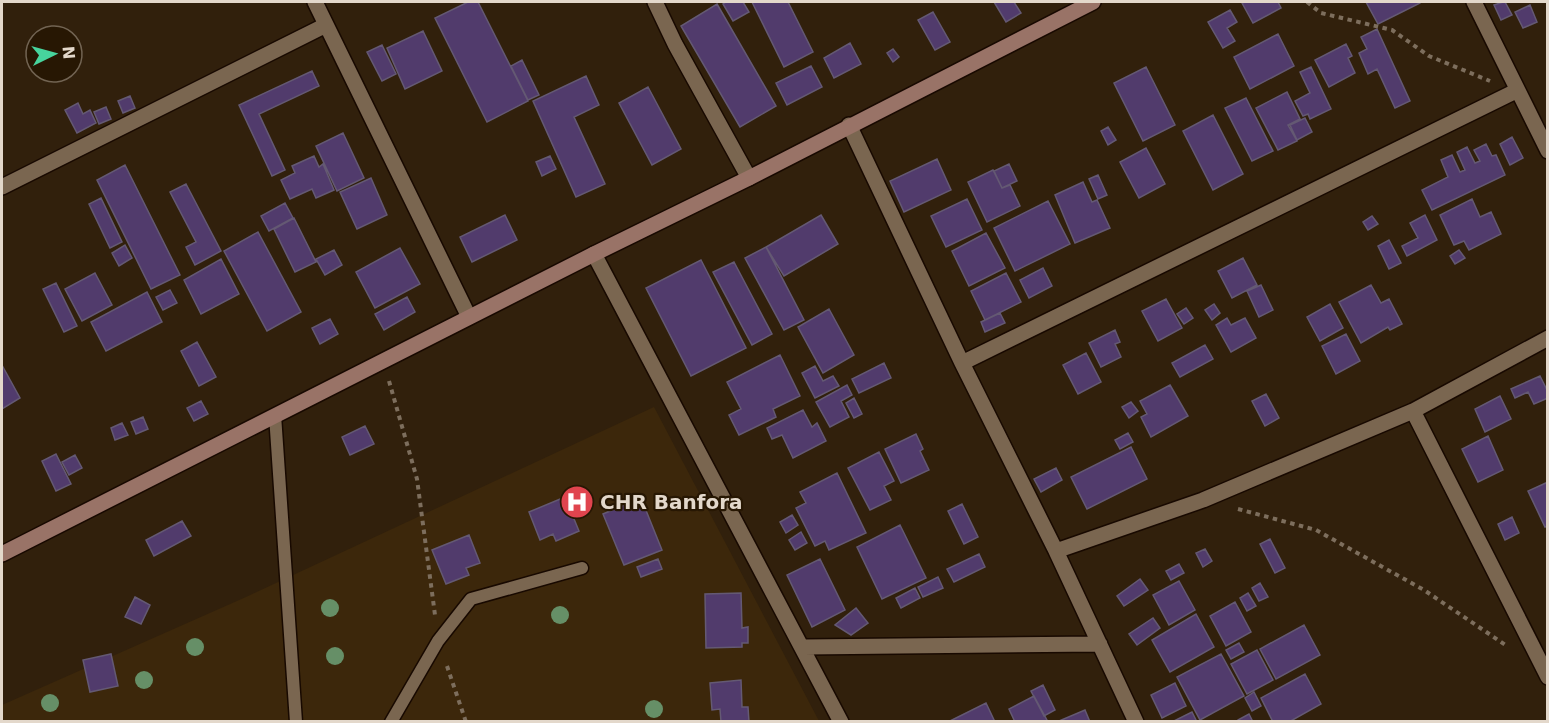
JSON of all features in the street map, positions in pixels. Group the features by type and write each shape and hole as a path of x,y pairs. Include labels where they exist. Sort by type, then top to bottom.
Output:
{"main road":[{"path":"2,554 1093,2"}],"street":[{"path":"315,2 469,317"},
{"path":"655,2 675,44 749,178"},
{"path":"1474,2 1516,91 1548,151"},
{"path":"2,187 326,25"},
{"path":"962,363 1516,91"},
{"path":"849,125 962,363 1056,551 1136,722"},
{"path":"594,254 804,647 841,722"},
{"path":"1056,551 1203,500 1413,411 1548,338"},
{"path":"1413,411 1546,674"},
{"path":"804,647 1100,644"}],"lane":[{"path":"275,415 296,722"},
{"path":"391,722 438,641 471,599 582,568"}],"path":[{"path":"1307,2 1321,13 1392,30 1429,56 1516,91"},
{"path":"383,360 417,479 438,641 466,722"},
{"path":"1237,508 1316,530 1424,590 1546,674"}],"shaded area":[{"name":"CHR Banfora","path":"654,407 819,721 2,722 2,705 246,597"}],"building":[{"path":"468,2 478,2 528,101 487,122 435,18"},
{"path":"743,2 749,12 733,21 723,4"},
{"path":"752,2 788,2 813,52 784,67"},
{"path":"994,2 1014,2 1021,13 1006,22"},
{"path":"1278,2 1281,8 1253,23 1242,3"},
{"path":"1366,2 1420,2 1420,3 1378,24"},
{"path":"1503,2 1512,15 1501,20 1494,5"},
{"path":"717,4 776,106 740,127 681,26"},
{"path":"1530,5 1537,22 1523,28 1515,12"},
{"path":"1230,10 1237,22 1227,28 1235,41 1223,48 1208,22"},
{"path":"933,12 950,42 935,50 918,20"},
{"path":"1377,29 1410,101 1395,108 1377,69 1368,74 1359,53 1367,49 1361,37"},
{"path":"423,31 442,71 405,89 387,48"},
{"path":"1278,34 1294,66 1250,89 1234,57"},
{"path":"850,43 861,64 834,78 824,58"},
{"path":"1346,44 1352,56 1348,58 1355,73 1329,87 1315,60"},
{"path":"382,45 396,74 382,81 367,52"},
{"path":"893,49 899,57 893,62 887,53"},
{"path":"522,60 539,95 528,100 511,66"},
{"path":"811,66 822,87 787,105 776,83"},
{"path":"1146,67 1175,125 1143,141 1114,83"},
{"path":"1311,67 1331,109 1310,119 1308,114 1303,116 1295,101 1310,93 1300,72"},
{"path":"312,71 319,86 259,114 285,170 272,176 239,105"},
{"path":"586,76 599,105 574,117 605,184 576,197 533,101"},
{"path":"648,87 681,149 652,165 619,103"},
{"path":"1287,92 1300,119 1288,125 1297,141 1278,150 1256,108"},
{"path":"130,96 135,108 123,113 118,101"},
{"path":"1246,98 1273,151 1252,161 1225,108"},
{"path":"78,103 83,114 90,110 96,123 77,133 65,110"},
{"path":"106,107 111,119 99,124 94,112"},
{"path":"1213,115 1243,174 1213,190 1183,131"},
{"path":"1305,118 1312,132 1297,140 1290,125"},
{"path":"1108,127 1116,140 1108,145 1101,131"},
{"path":"343,133 364,178 337,191 316,146"},
{"path":"1512,137 1523,158 1510,165 1500,144"},
{"path":"1486,144 1492,156 1496,155 1505,175 1432,210 1422,190 1448,177 1441,160 1452,155 1460,172 1465,170 1457,152 1467,147 1475,163 1480,161 1474,150"},
{"path":"1146,148 1165,184 1139,198 1120,162"},
{"path":"314,156 319,167 323,164 334,190 316,198 312,189 290,199 281,180 295,173 292,166"},
{"path":"550,156 556,169 542,176 536,162"},
{"path":"937,159 951,190 904,212 890,181"},
{"path":"1009,164 1017,181 1002,188 994,171"},
{"path":"125,165 180,275 151,289 97,180"},
{"path":"993,170 1002,188 1010,185 1020,206 987,222 968,182"},
{"path":"1098,175 1107,195 1098,199 1089,179"},
{"path":"371,178 387,215 357,229 340,192"},
{"path":"1083,182 1092,202 1097,200 1110,228 1075,243 1055,195"},
{"path":"186,184 221,251 195,265 186,247 196,242 170,192"},
{"path":"101,198 122,242 110,248 89,204"},
{"path":"967,199 982,230 946,247 931,216"},
{"path":"1472,199 1480,217 1491,212 1501,234 1469,250 1464,241 1454,245 1440,215"},
{"path":"1048,201 1070,244 1015,271 994,228"},
{"path":"285,203 293,218 269,231 261,216"},
{"path":"505,215 517,240 472,262 460,237"},
{"path":"821,215 838,244 784,276 766,247"},
{"path":"1425,215 1437,240 1407,256 1402,246 1418,238 1410,223"},
{"path":"1372,216 1378,224 1368,230 1363,222"},
{"path":"294,218 316,262 295,272 274,229"},
{"path":"258,232 301,312 267,331 224,251"},
{"path":"986,233 1005,268 969,286 952,251"},
{"path":"1389,240 1401,263 1389,269 1378,246"},
{"path":"125,245 132,258 119,266 112,253"},
{"path":"766,247 804,320 784,330 745,258"},
{"path":"400,248 420,284 375,308 356,272"},
{"path":"334,250 342,265 325,275 316,259"},
{"path":"1459,250 1465,258 1455,264 1450,256"},
{"path":"1243,258 1257,285 1232,298 1218,271"},
{"path":"221,259 239,294 201,314 184,280"},
{"path":"701,260 746,348 691,376 646,288"},
{"path":"734,262 772,334 752,345 713,272"},
{"path":"1043,268 1052,286 1029,298 1020,280"},
{"path":"95,273 112,305 82,321 65,289"},
{"path":"1006,273 1021,302 985,320 971,291"},
{"path":"56,283 77,326 64,332 43,289"},
{"path":"1261,285 1273,310 1259,317 1247,291"},
{"path":"1371,285 1381,303 1389,299 1402,324 1390,330 1388,327 1361,343 1339,302"},
{"path":"170,290 177,303 163,310 156,297"},
{"path":"147,292 162,322 106,351 91,322"},
{"path":"407,297 415,312 384,330 375,314"},
{"path":"1166,299 1182,328 1158,341 1142,311"},
{"path":"1214,304 1220,313 1212,320 1205,310"},
{"path":"1330,304 1343,328 1320,341 1307,317"},
{"path":"1186,308 1193,318 1184,324 1177,314"},
{"path":"829,309 854,355 823,373 798,327"},
{"path":"1000,313 1005,323 985,332 981,322"},
{"path":"1227,318 1231,325 1245,318 1256,338 1231,352 1216,325"},
{"path":"330,319 338,334 320,344 312,328"},
{"path":"1115,330 1120,342 1115,344 1121,357 1101,367 1089,343"},
{"path":"1346,334 1360,361 1336,374 1322,346"},
{"path":"197,342 216,377 199,386 181,351"},
{"path":"1205,345 1213,359 1180,377 1172,363"},
{"path":"1086,353 1101,382 1078,394 1063,365"},
{"path":"780,355 800,396 773,409 776,417 739,435 729,415 741,409 727,382"},
{"path":"884,363 891,378 859,393 852,379"},
{"path":"815,366 823,381 833,376 839,386 815,398 802,373"},
{"path":"2,368 20,398 2,409"},
{"path":"1540,376 1548,392 1548,398 1534,404 1528,392 1515,398 1511,389"},
{"path":"847,385 852,395 841,401 849,417 830,427 816,402"},
{"path":"1170,385 1188,416 1151,437 1141,417 1147,414 1140,401"},
{"path":"1266,394 1279,418 1265,426 1252,401"},
{"path":"1500,396 1511,419 1485,432 1475,409"},
{"path":"854,398 862,414 854,418 846,403"},
{"path":"201,401 208,414 194,421 187,408"},
{"path":"1131,402 1138,411 1129,418 1122,407"},
{"path":"803,410 812,427 817,423 826,441 793,458 782,435 772,439 767,428"},
{"path":"143,417 148,429 136,434 131,422"},
{"path":"122,423 128,435 115,440 111,428"},
{"path":"365,426 374,444 350,455 342,437"},
{"path":"1128,433 1133,442 1120,449 1115,440"},
{"path":"916,434 923,449 920,451 929,470 901,483 885,449"},
{"path":"1488,436 1503,470 1478,482 1462,449"},
{"path":"1131,447 1147,479 1087,509 1071,477"},
{"path":"879,452 894,481 884,486 891,500 870,510 848,468"},
{"path":"56,454 71,484 56,491 42,461"},
{"path":"75,455 82,468 69,475 62,462"},
{"path":"1056,468 1062,480 1041,492 1034,479"},
{"path":"837,473 866,533 829,550 825,541 815,546 796,508 806,503 800,492"},
{"path":"1548,482 1548,526 1545,527 1528,491"},
{"path":"565,497 579,531 556,541 553,534 540,540 529,512"},
{"path":"641,498 662,550 624,565 603,514"},
{"path":"962,504 978,537 964,544 948,511"},
{"path":"792,515 798,525 786,533 780,522"},
{"path":"1512,517 1519,533 1505,540 1498,524"},
{"path":"182,521 191,536 154,556 146,540"},
{"path":"900,525 926,578 882,599 857,547"},
{"path":"801,532 807,543 795,550 789,540"},
{"path":"469,535 480,563 466,568 469,575 446,584 432,550"},
{"path":"1270,539 1285,568 1275,573 1260,544"},
{"path":"1205,549 1212,561 1203,567 1196,553"},
{"path":"979,554 985,567 954,582 947,569"},
{"path":"658,559 662,569 641,577 637,567"},
{"path":"820,559 845,610 812,627 787,575"},
{"path":"1179,564 1184,573 1171,580 1166,571"},
{"path":"938,577 943,588 923,597 918,587"},
{"path":"1140,579 1148,590 1124,606 1117,596"},
{"path":"1179,581 1195,610 1169,625 1153,595"},
{"path":"1260,583 1268,597 1259,601 1252,588"},
{"path":"915,588 920,598 901,608 896,598"},
{"path":"741,593 742,628 748,627 748,643 742,643 742,647 706,648 705,594"},
{"path":"1248,593 1256,606 1247,611 1240,598"},
{"path":"135,597 150,605 141,624 125,617"},
{"path":"1235,602 1251,632 1226,646 1210,616"},
{"path":"856,608 868,623 851,635 835,625"},
{"path":"1196,614 1214,647 1170,672 1152,640"},
{"path":"1153,618 1160,628 1137,645 1129,634"},
{"path":"1304,625 1320,655 1276,679 1260,649"},
{"path":"1239,643 1244,652 1231,659 1226,650"},
{"path":"1257,650 1273,680 1247,694 1231,664"},
{"path":"111,654 118,686 90,692 83,660"},
{"path":"1221,654 1244,696 1200,720 1177,677"},
{"path":"1305,674 1321,704 1289,722 1273,722 1261,698"},
{"path":"741,680 742,707 748,707 749,722 721,722 720,709 712,710 710,683"},
{"path":"1175,683 1186,706 1162,718 1151,695"},
{"path":"1043,685 1055,710 1044,716 1031,691"},
{"path":"1254,692 1261,706 1252,711 1245,698"},
{"path":"1034,696 1048,722 1015,722 1009,709"},
{"path":"986,703 995,722 948,722"},
{"path":"1085,710 1090,722 1059,722 1059,721"},
{"path":"1192,712 1197,722 1172,722"},
{"path":"1249,714 1253,722 1238,722 1238,720"}],"place":[{"name":"CHR Banfora","path":"577,502"}]}
